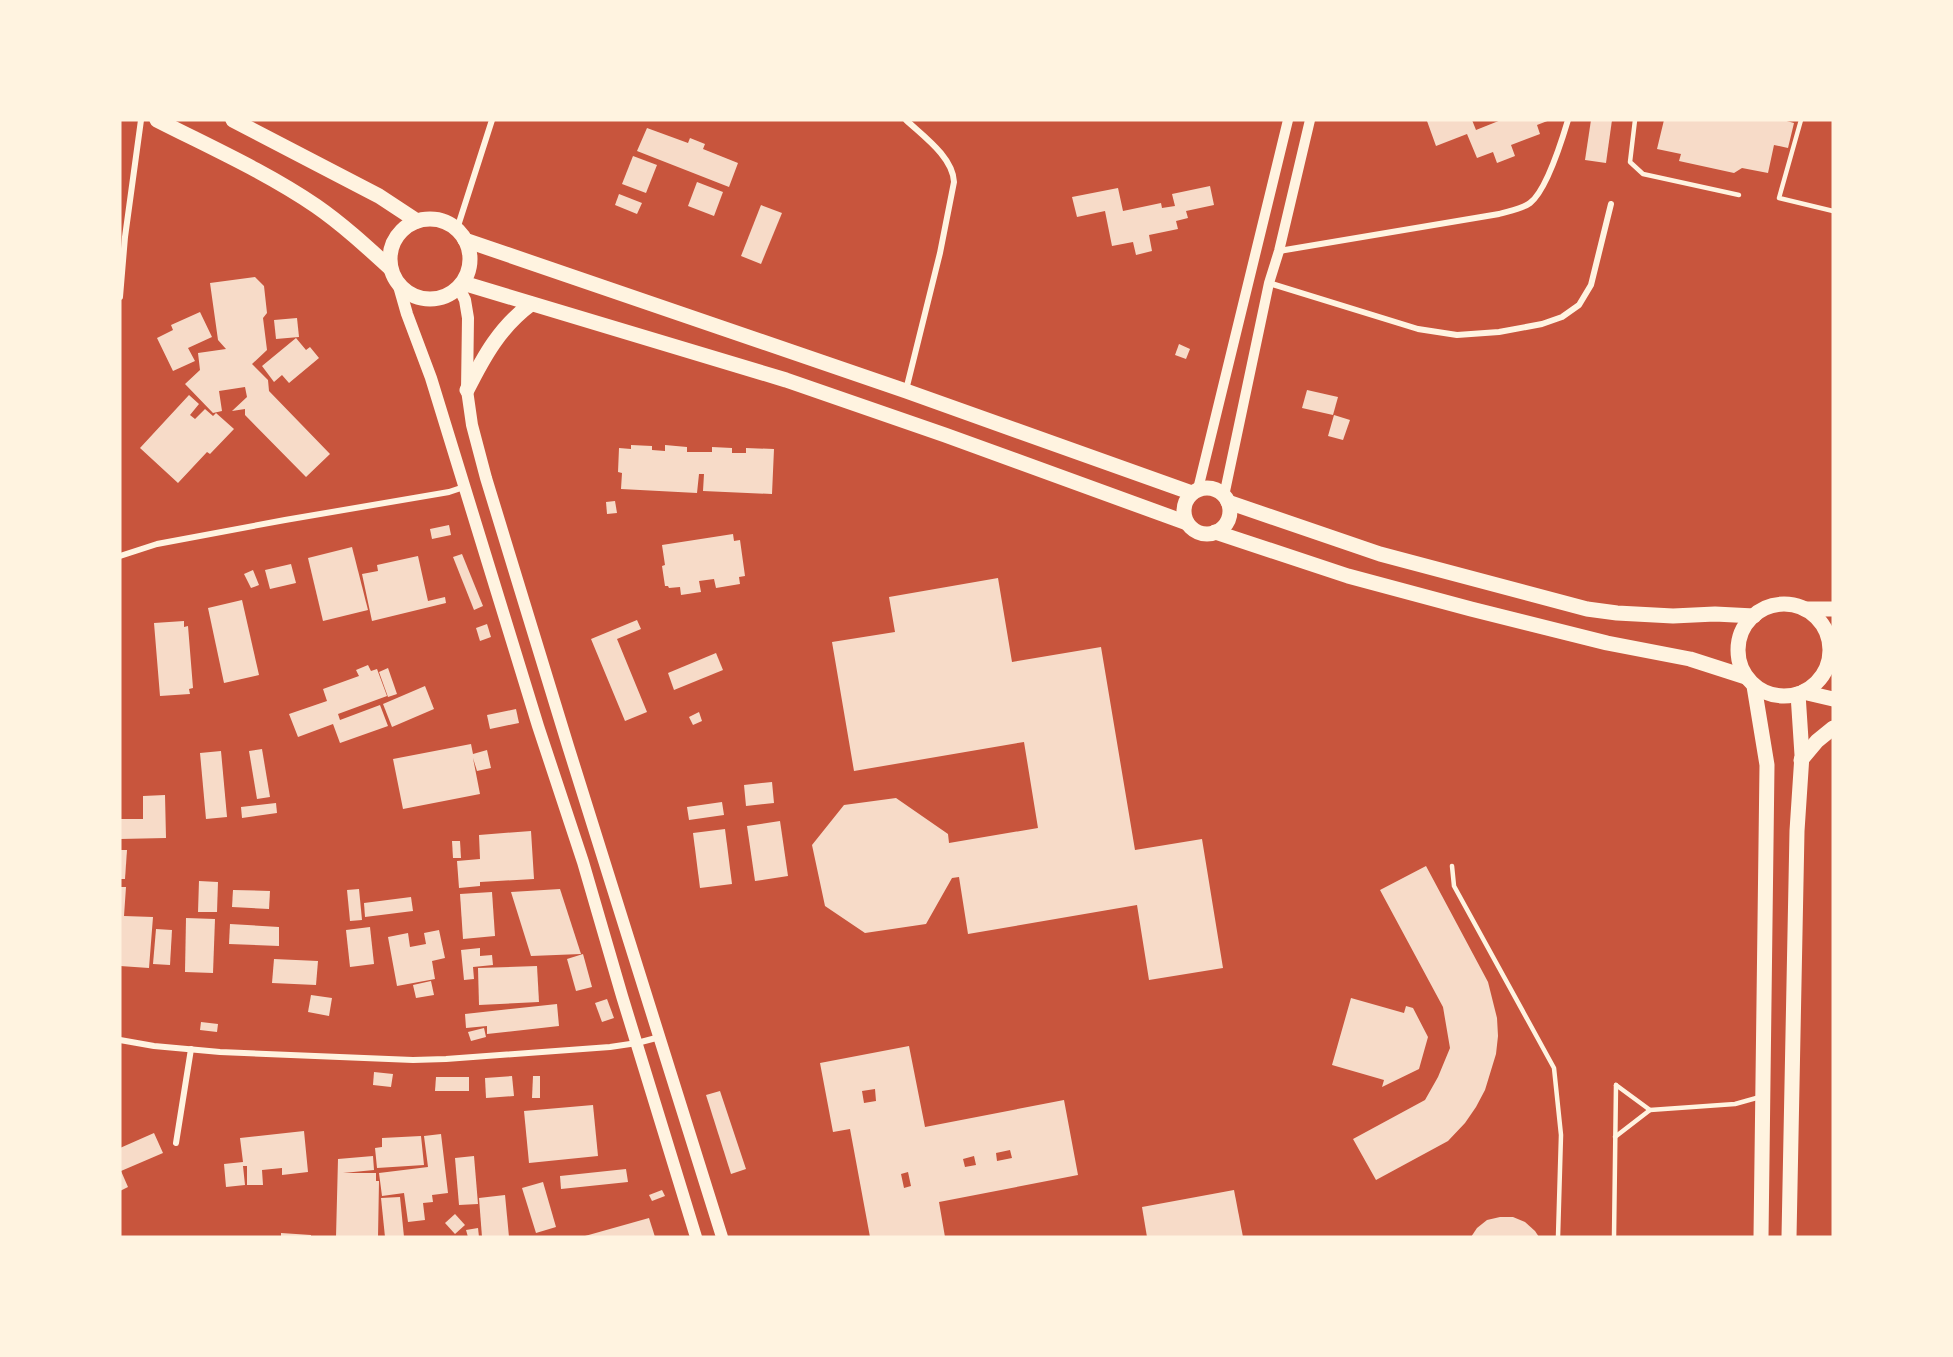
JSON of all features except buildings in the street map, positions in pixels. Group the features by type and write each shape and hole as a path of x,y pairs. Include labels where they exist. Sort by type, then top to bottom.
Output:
{"main road":[{"path":"158,120 278,183 316,206 390,268 399,286 431,378 538,726 584,862 696,1237"},
{"path":"232,120 379,196 417,221"},
{"path":"390,268 390,253 395,240 404,228 417,221 438,220 461,234 906,391 1195,491 1212,488 1226,499 1380,554 1587,609 1673,616 1754,615"},
{"path":"399,286 422,299 448,296 461,285 468,273 469,250 461,234"},
{"path":"461,285 786,380 1187,523"},
{"path":"461,285 468,318 467,390 472,424 489,489 722,1237"},
{"path":"467,390 492,342 515,315 531,304"},
{"path":"1195,491 1187,498 1183,510 1187,523 1199,533 1215,532 1348,576 1471,609 1607,643 1690,659 1750,682 1764,692 1775,696 1800,693 1814,685 1828,663 1830,651 1823,627 1805,609"},
{"path":"1215,532 1228,520 1230,511 1226,499"},
{"path":"1761,1237 1767,765 1750,682 1740,665 1738,645 1745,626 1754,615 1763,609 1773,606 1795,606 1805,609 1833,609"},
{"path":"1800,693 1833,699"},
{"path":"1789,1237 1797,831 1801,759 1800,693"},
{"path":"1801,759 1816,741 1833,728"}],"street":[{"path":"120,297 127,222 141,120"},
{"path":"461,234 492,120"},
{"path":"906,120 935,147 951,166 954,182 940,253 906,391"},
{"path":"1195,491 1288,120"},
{"path":"1226,499 1269,283 1279,251 1310,120"},
{"path":"1279,251 1499,214 1523,207 1532,202 1540,192 1568,120"},
{"path":"1269,283 1418,329 1457,335 1499,332 1542,324 1562,317 1579,305 1591,285 1611,204"},
{"path":"120,218 127,222"},
{"path":"120,556 157,544 449,492 465,487"},
{"path":"120,1040 190,1049 413,1060 558,1051 637,1043 661,1037"},
{"path":"176,1143 190,1049"}],"lane":[{"path":"1635,120 1630,162 1643,174 1739,195"},
{"path":"1801,120 1779,198 1833,211"},
{"path":"1452,866 1454,886 1554,1068 1561,1135 1558,1237"},
{"path":"1614,1237 1616,1085 1650,1110"},
{"path":"1615,1137 1650,1110 1735,1104 1763,1096"}]}
